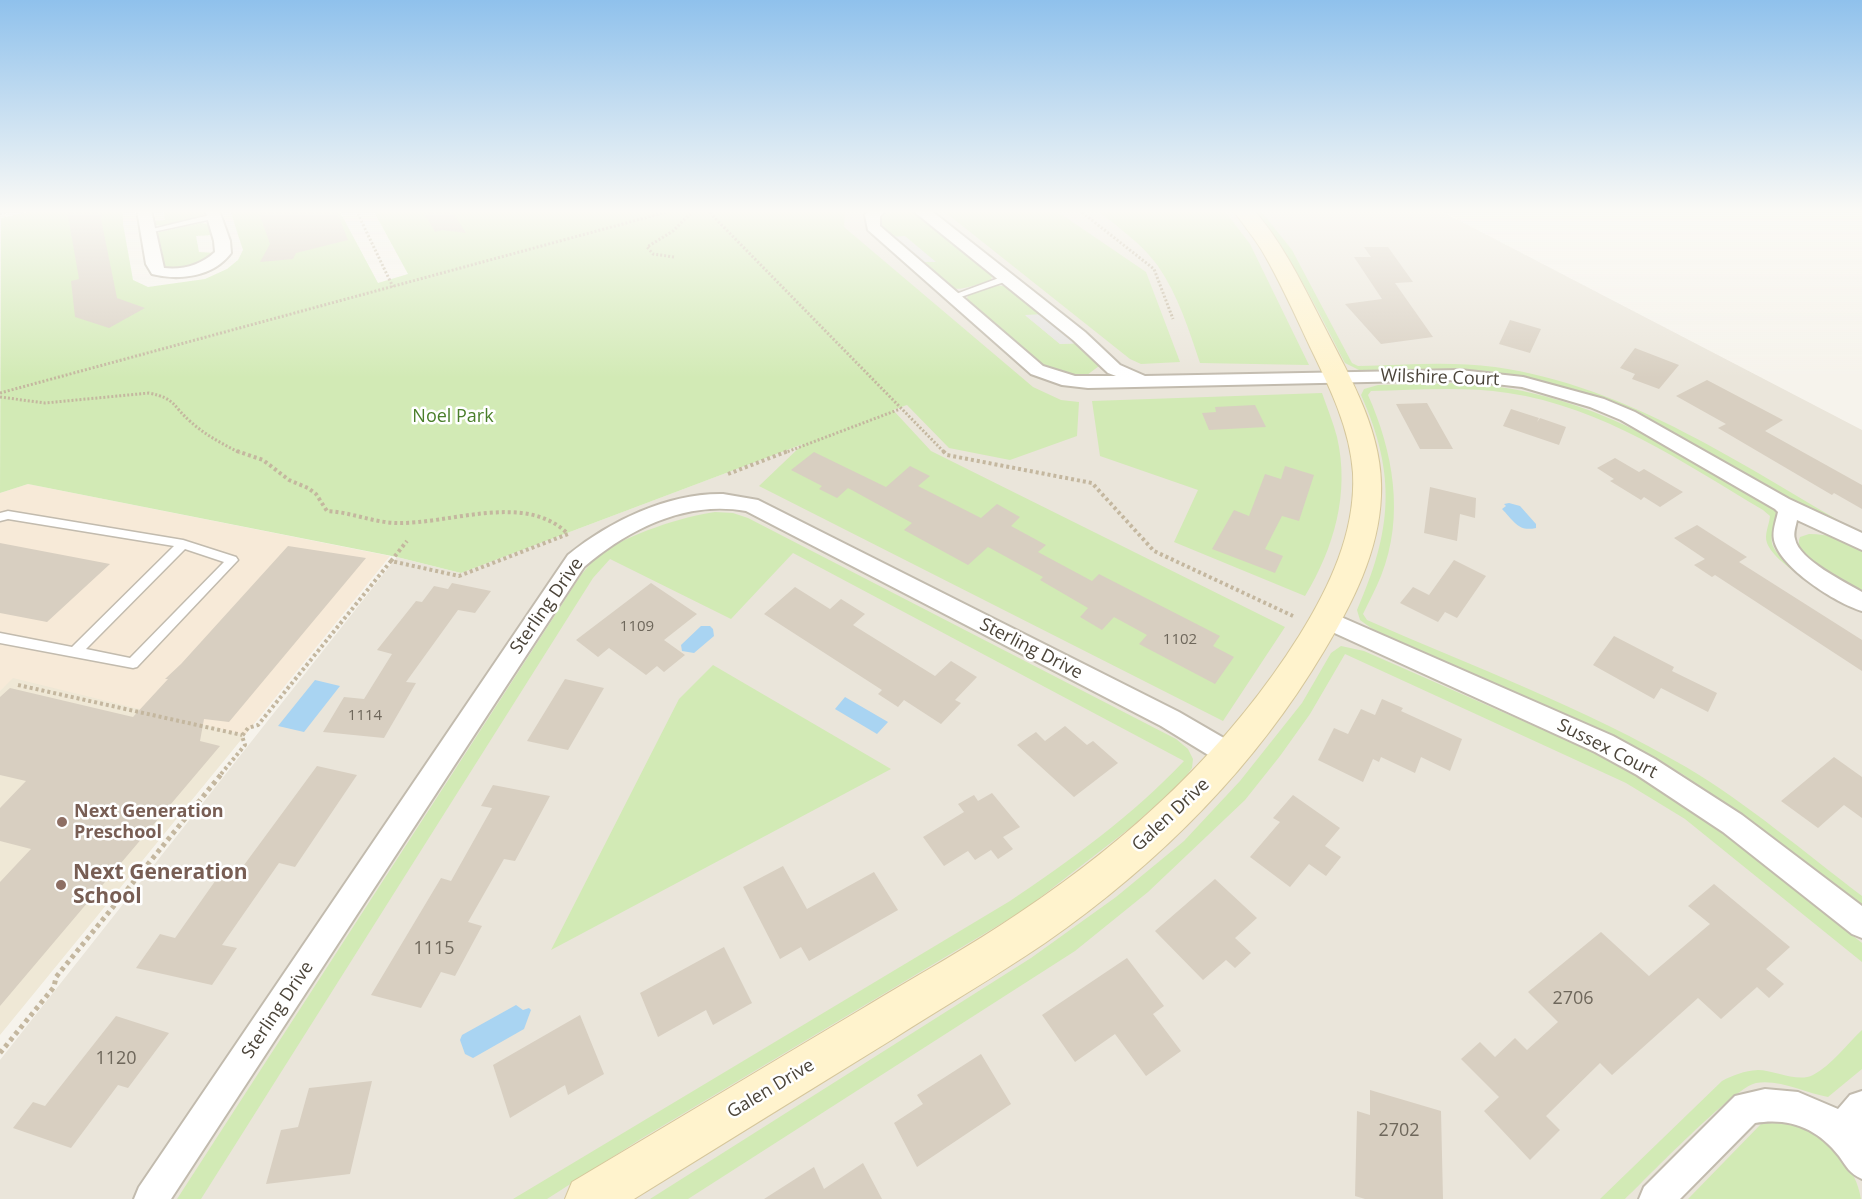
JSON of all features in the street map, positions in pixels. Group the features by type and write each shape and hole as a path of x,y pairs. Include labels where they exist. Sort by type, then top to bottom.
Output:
{"street":[{"path":"155,266 159,271 174,273 204,266"},
{"name":"Wilshire Court","path":"917,266 1037,370 1049,377 1069,382 1470,376 1523,382 1628,416 1782,504 1862,542"},
{"name":"Wilshire Court","path":"991,266 1079,336 1114,369 1142,381"},
{"name":"Galen Drive","path":"589,1199 1005,946 1078,896 1144,842 1232,756 1266,713 1303,658 1309,617 1352,568 1362,537 1368,494 1361,436 1336,377 1280,266"},
{"name":"Sterling Drive","path":"151,1199 576,561 592,546 610,535 693,504 719,501 751,505 1170,719 1232,756"},
{"path":"1782,504 1788,511 1784,537 1787,549 1797,560 1862,603"},
{"name":"Sussex Court","path":"1309,617 1604,744 1647,767 1687,791 1742,831 1862,924"},
{"path":"1656,1199 1747,1108 1767,1103 1794,1106 1818,1116 1840,1131 1862,1162"},
{"path":"1840,1131 1862,1107"}],"lane":[{"path":"952,297 1007,278"},
{"path":"0,517 8,514 183,544 232,560 133,663 0,638"},
{"path":"75,652 183,544"}],"path":[{"path":"383,266 393,286"},
{"path":"0,395 467,266"},
{"path":"761,266 947,455 1092,483 1154,551 1309,617"},
{"path":"1149,266 1154,270 1173,319"},
{"path":"0,395 45,403 149,393 173,401 190,422 219,442 246,456 263,460 289,480 308,488 316,494 327,511 345,512 376,521 397,523 518,511 557,523 568,534 459,576 391,561"},
{"path":"728,474 900,409"},
{"path":"242,735 248,728 258,725 407,542"},
{"path":"18,685 242,735"},
{"path":"0,1053 54,987 56,977 245,745 242,735"}],"shaded area":[{"path":"792,266 1547,266 1862,430 1862,1199 0,1199 0,1060 397,557 461,573 906,405"},
{"path":"1045,314 1081,343 1060,344 1025,315"},
{"path":"28,484 390,556 245,735 13,679 0,691 0,493"},
{"name":"Next Generation School","path":"13,678 245,735 0,1035 0,691"}],"green space":[{"name":"Noel Park","path":"1,266 130,266 133,280 148,287 205,279 231,266 369,266 378,283 408,274 404,266 890,266 1033,387 1061,400 1079,402 1077,436 1010,460 949,448 907,405 893,410 931,451 1285,627 1223,721 759,486 803,444 461,573 397,557 28,484 0,493"},
{"path":"160,266 195,266 182,269"},
{"path":"921,266 984,266 993,273 991,280 966,288 950,288"},
{"path":"1013,266 1137,266 1146,272 1180,362 1141,364 1130,359"},
{"path":"1158,266 1261,266 1309,365 1200,363 1177,301"},
{"path":"1293,266 1300,266 1352,363 1358,366 1478,365 1545,377 1593,392 1640,411 1686,433 1862,534 1838,524 1757,481 1637,411 1580,391 1495,372 1460,369 1359,370 1345,363"},
{"path":"996,285 1011,287 1045,314 1026,316 1060,344 1081,343 1099,361 1099,366 1087,375 1076,378 1049,373 965,304 968,295"},
{"path":"1456,383 1501,387 1544,396 1584,408 1623,424 1698,463 1774,509 1780,518 1773,533 1772,544 1780,556 1801,572 1862,609 1862,613 1809,582 1782,562 1767,543 1766,533 1770,516 1763,510 1641,439 1577,410 1543,400 1491,391 1440,389 1371,391 1368,395 1384,438 1393,484 1394,507 1393,530 1388,553 1379,581 1363,614 1367,620 1569,707 1686,767 1754,812 1862,896 1862,909 1684,775 1628,743 1378,633 1360,620 1357,610 1377,554 1386,503 1385,477 1380,451 1373,424 1361,395 1364,389 1378,385"},
{"path":"1322,393 1337,437 1342,479 1337,520 1331,539 1324,559 1305,596 1174,542 1198,490 1100,456 1092,401"},
{"path":"715,512 733,513 748,518 1176,739 1188,749 1193,759 1192,768 1181,783 1130,828 1024,910 639,1140 547,1199 513,1199 1010,901 1101,836 1144,800 1184,761 793,553 731,619 610,559 593,578 201,1199 177,1199 581,575 600,554 625,540 672,522"},
{"path":"1809,534 1836,538 1862,547 1862,593 1832,578 1810,563 1799,546 1800,537"},
{"path":"1341,646 1364,651 1598,754 1648,781 1699,814 1862,943 1862,962 1685,819 1626,783 1345,654 1310,714 1245,800 1148,892 1075,951 688,1199 650,1199 1031,958 1116,897 1184,841 1240,781 1302,703 1331,653"},
{"path":"713,665 891,769 551,950 679,699"},
{"path":"1862,1030 1862,1069 1828,1097 1774,1083 1756,1083 1729,1100 1625,1199 1600,1199 1722,1081 1748,1071 1758,1070 1800,1078 1813,1075 1833,1060"},
{"path":"1772,1118 1804,1126 1824,1139 1842,1156 1854,1177 1861,1199 1688,1199 1761,1124"}],"water":[{"path":"1504,504 1520,506 1536,524 1536,528 1520,527 1513,521 1502,509 1506,506"},
{"path":"701,626 710,626 714,636 694,653 682,651 681,645"},
{"path":"315,680 340,686 304,732 278,726"},
{"path":"845,697 888,722 877,734 835,709"},
{"path":"516,1005 523,1010 529,1008 531,1010 524,1029 473,1058 465,1054 460,1040 462,1035"}],"building":[{"path":"77,266 111,266 117,298 145,308 109,328 75,317 71,281 79,279"},
{"path":"1360,266 1402,266 1413,282 1395,283 1433,337 1381,344 1345,304 1382,299"},
{"path":"1510,320 1541,329 1530,353 1499,344"},
{"path":"1635,348 1679,365 1659,389 1632,379 1635,374 1620,368"},
{"path":"1707,380 1783,420 1765,431 1862,485 1862,509 1834,493 1832,495 1718,428 1726,424 1676,396"},
{"path":"1427,403 1453,449 1420,449 1396,404"},
{"path":"1255,405 1266,427 1209,430 1202,413 1216,412 1215,407"},
{"path":"1511,409 1539,418 1537,422 1540,418 1566,427 1559,445 1503,426"},
{"path":"814,452 886,487 910,466 930,476 918,486 981,518 997,504 1020,517 1011,526 1046,545 1038,552 1092,581 1099,574 1220,636 1213,646 1234,657 1215,684 1139,644 1147,635 1114,617 1102,630 1080,617 1088,608 1040,580 1043,577 988,547 968,565 904,530 912,523 848,488 837,498 819,489 822,486 791,470"},
{"path":"1615,458 1639,472 1644,469 1683,492 1660,507 1644,497 1641,500 1610,481 1614,479 1597,468"},
{"path":"1285,466 1314,475 1299,521 1282,516 1265,549 1283,556 1275,573 1212,549 1234,510 1249,516 1265,474 1281,479"},
{"path":"1430,487 1476,498 1475,518 1460,514 1457,541 1424,533"},
{"path":"1697,525 1747,557 1739,562 1862,640 1862,671 1715,575 1712,577 1694,565 1705,559 1674,538"},
{"path":"0,543 110,564 47,622 0,613"},
{"name":"Next Generation School","path":"288,546 366,558 229,722 204,719 200,741 220,746 0,1006 0,882 31,849 0,841 0,808 26,781 0,775 0,697 10,688 133,717 168,679 165,679"},
{"path":"1454,560 1486,576 1457,618 1445,612 1438,622 1400,603 1413,587 1429,595"},
{"path":"452,583 491,591 475,613 458,610 406,682 416,683 384,738 323,732 344,697 364,699 392,654 377,650 416,601 422,602 434,586 448,589"},
{"path":"651,583 697,614 664,640 685,655 664,672 657,666 646,675 609,648 598,657 576,640"},
{"path":"795,587 830,609 841,599 865,614 853,625 935,676 951,661 977,677 955,700 961,703 941,724 904,700 898,707 878,694 882,690 764,614"},
{"path":"1614,636 1674,667 1672,671 1717,693 1708,712 1661,688 1654,699 1593,665"},
{"path":"565,679 604,688 568,750 527,741"},
{"path":"1382,699 1403,708 1401,711 1462,739 1450,771 1421,757 1415,773 1381,757 1379,762 1373,759 1363,782 1318,760 1334,728 1348,734 1361,709 1375,715"},
{"path":"1065,726 1087,745 1093,741 1118,763 1074,797 1017,745 1036,732 1045,741"},
{"path":"1834,757 1862,777 1862,818 1844,805 1818,828 1781,801"},
{"path":"317,766 357,775 295,867 279,863 222,945 237,948 212,985 136,968 160,934 175,938 218,877 233,880"},
{"path":"493,785 550,796 515,861 504,859 468,922 482,926 455,976 441,972 421,1008 371,995 441,878 451,881 492,808 481,806"},
{"path":"992,793 1020,827 1003,837 1013,849 998,859 991,850 975,860 968,851 944,866 923,837 964,812 958,804 974,795 978,801"},
{"path":"1293,795 1340,828 1325,846 1341,857 1326,876 1309,864 1290,887 1250,857 1280,822 1273,818"},
{"path":"783,866 807,909 874,872 898,910 809,961 801,947 780,959 743,887"},
{"path":"1215,879 1257,918 1235,938 1251,953 1235,968 1226,960 1203,980 1155,931"},
{"path":"1714,884 1790,947 1766,969 1784,984 1769,998 1757,987 1721,1019 1698,998 1612,1075 1600,1063 1546,1116 1560,1130 1530,1160 1484,1111 1499,1097 1461,1059 1480,1042 1495,1057 1515,1038 1527,1050 1558,1022 1528,992 1601,932 1649,976 1710,924 1688,906"},
{"path":"724,947 752,1003 713,1025 706,1010 658,1037 640,993"},
{"path":"1127,958 1164,1006 1153,1014 1181,1051 1146,1076 1115,1034 1075,1062 1042,1015"},
{"path":"580,1015 604,1074 568,1095 565,1085 510,1118 493,1065"},
{"path":"116,1016 169,1033 128,1088 118,1085 71,1148 13,1128 33,1102 45,1106"},
{"path":"981,1054 1011,1104 917,1167 894,1123 923,1104 917,1095"},
{"path":"372,1081 350,1174 266,1184 281,1130 298,1127 309,1088"},
{"path":"1370,1090 1441,1111 1443,1199 1365,1199 1355,1196 1357,1111 1370,1115"},
{"path":"863,1163 882,1199 764,1199 814,1167 824,1189"}],"place":[{"name":"Next Generation Preschool","path":"62,822"},
{"name":"Next Generation School","path":"61,885"}]}
